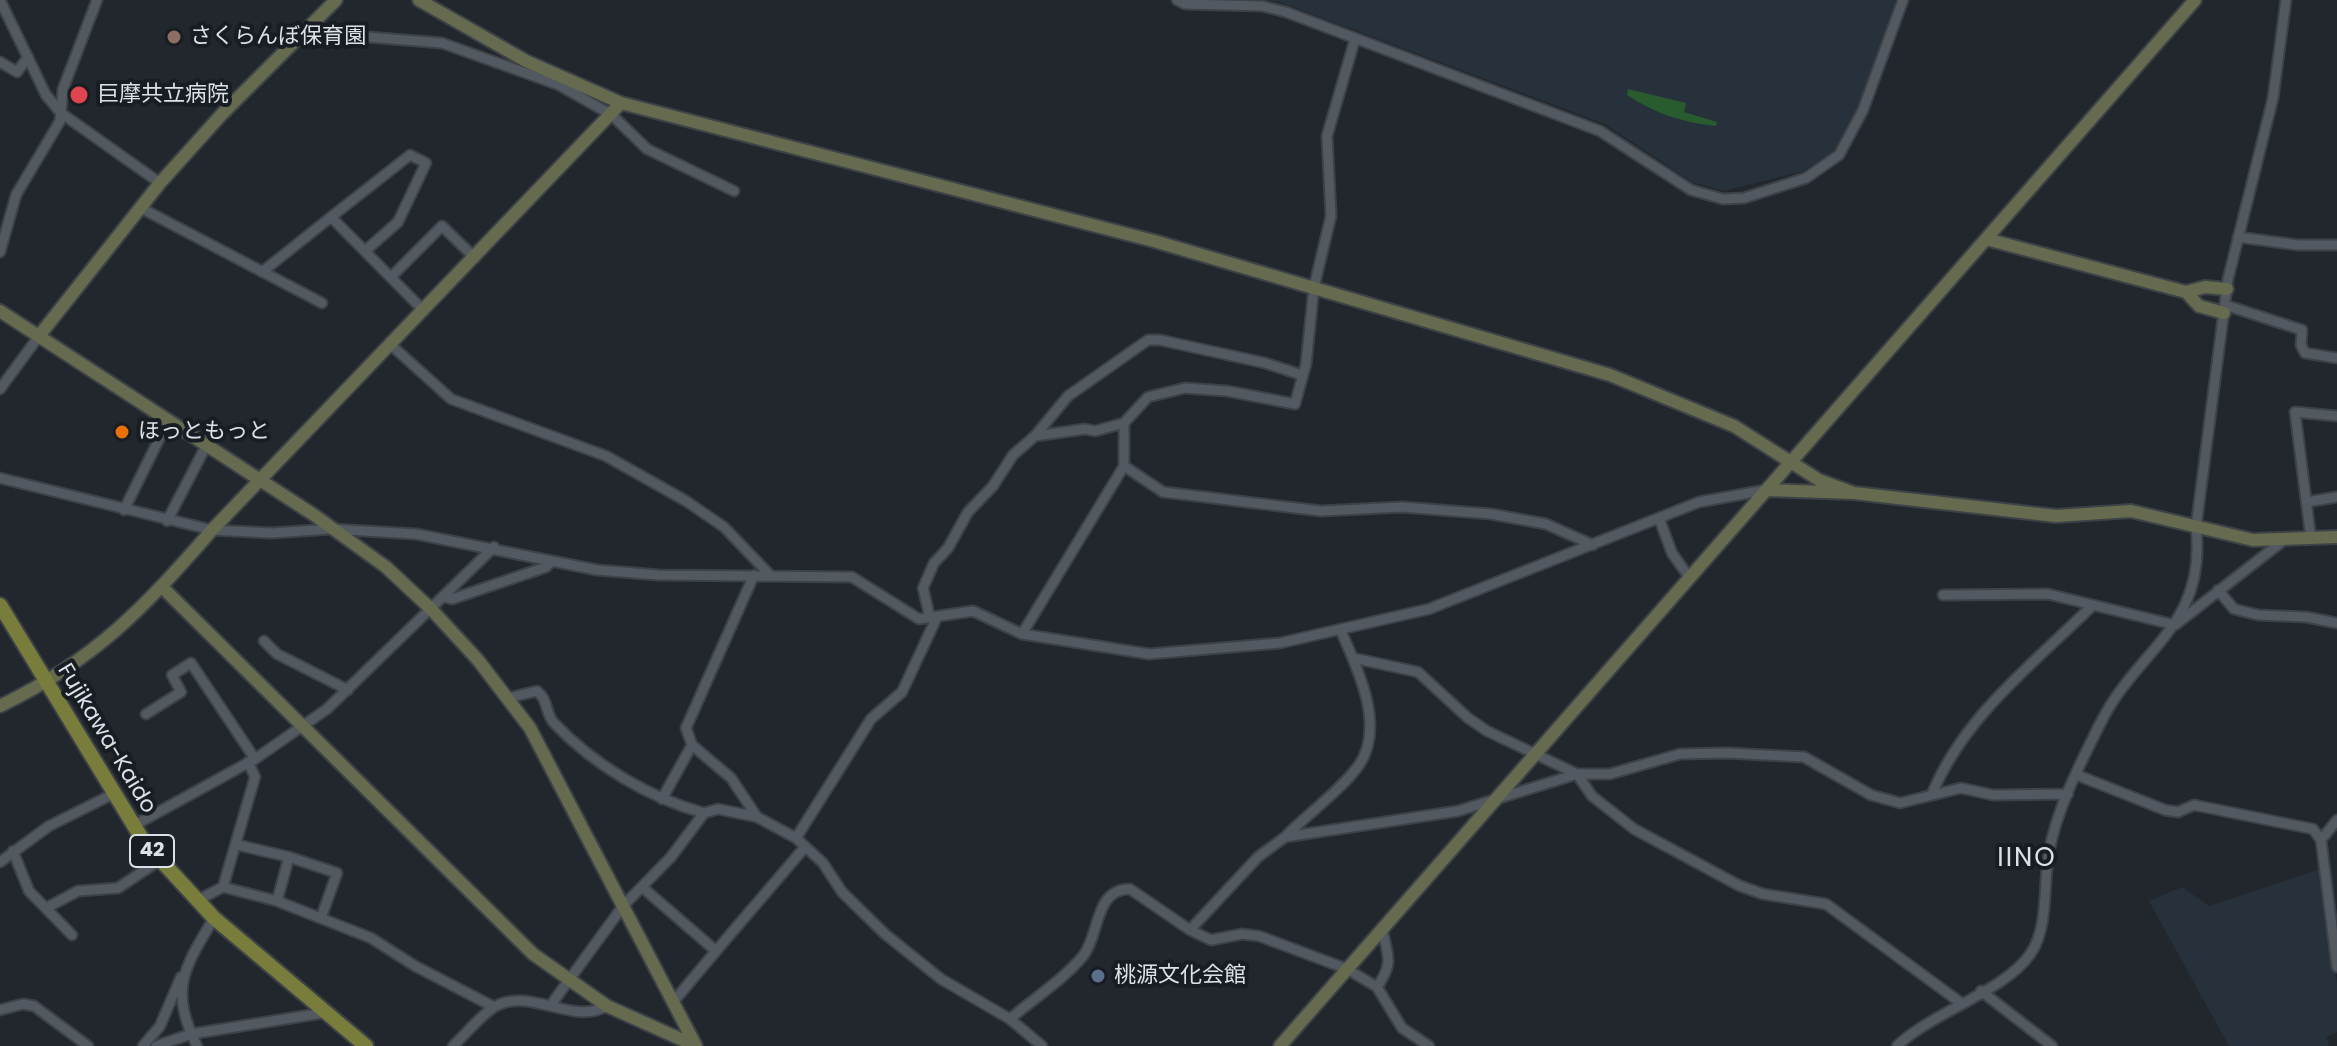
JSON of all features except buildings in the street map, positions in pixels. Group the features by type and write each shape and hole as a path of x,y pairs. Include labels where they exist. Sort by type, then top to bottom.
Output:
{"main road":[{"name":"Fujikawa-Kaido","path":"0,605 133,826 160,860 214,918 360,1044"}],"street":[{"path":"0,0 46,95 61,113 160,183"},
{"path":"0,252 16,195 61,113 63,89 97,0"},
{"path":"0,389 139,207 336,0"},
{"path":"419,0 526,61 621,103 1154,241 1622,379 1734,426 1819,480 1854,493"},
{"path":"1177,0 1185,4 1262,6 1355,39 1600,131 1691,190 1705,197 1734,199 1806,178 1839,155 1863,110 1903,0"},
{"path":"1280,1046 2195,0"},
{"path":"2175,625 2200,561 2196,527 2227,289 2273,98 2286,0"},
{"path":"305,32 442,43 559,85 612,115 647,149 734,191"},
{"path":"1035,436 1085,429 1095,431 1124,423 1148,397 1185,388 1227,391 1295,404 1314,287 1331,216 1327,136 1355,39"},
{"path":"0,62 17,72 28,57"},
{"path":"0,706 47,683 102,645 162,587 212,530 621,103"},
{"path":"262,272 410,155 426,163 398,222 365,251"},
{"path":"139,207 322,303"},
{"path":"331,217 424,311"},
{"path":"391,277 442,226 475,258"},
{"path":"2238,237 2298,245 2337,245"},
{"path":"1986,239 2186,292 2205,287 2227,289"},
{"path":"2186,292 2199,306 2225,309 2302,330 2301,345 2305,353 2337,358"},
{"path":"0,311 386,567 431,609 508,698 550,763 696,1046"},
{"path":"796,838 871,719 902,692 934,618 923,588 934,563 948,548 968,512 993,486 1013,455 1035,436 1068,396 1148,340 1265,363 1302,375"},
{"path":"391,345 451,399 606,456 686,501 724,527 770,575"},
{"path":"2311,539 2295,412 2337,416"},
{"path":"124,510 168,421"},
{"path":"1022,634 1124,466 1124,423"},
{"path":"167,521 206,446"},
{"path":"1124,466 1163,492 1321,511 1402,507 1491,514 1546,524 1593,545"},
{"path":"0,478 212,530 253,533 331,529 416,534 494,547 551,562 659,575 852,577 919,619 973,611 1006,630 1022,634 1149,654 1280,643 1429,609 1699,502 1766,490 1854,493 2056,516 2131,511 2253,540 2337,537"},
{"path":"2307,502 2337,497"},
{"path":"1659,518 1672,553 1689,577"},
{"path":"1897,1046 1912,1032 2024,962 2039,938 2049,850 2068,794 2103,719 2175,625 2284,540"},
{"path":"133,826 251,760 303,726 348,690 494,547"},
{"path":"444,597 452,599 546,567 551,562"},
{"path":"754,575 686,728 692,745 731,778 757,817"},
{"path":"162,587 533,954 607,1006 696,1046"},
{"path":"2218,590 2234,609 2337,623"},
{"path":"1943,595 2031,592 2175,625"},
{"path":"1932,794 1943,768 1973,722 2093,605"},
{"path":"1190,930 1258,857 1285,837 1359,765 1372,731 1353,658 1340,629"},
{"path":"264,641 277,654 348,690"},
{"path":"1353,658 1418,672 1468,718 1577,774 1592,796 1634,829 1740,886 1763,894 1826,904 1961,1003"},
{"path":"146,714 181,692 172,675 191,663 251,760 255,777 238,845 223,887"},
{"path":"508,698 537,691 546,699 551,720 597,760 662,799 704,813"},
{"path":"662,799 692,745"},
{"path":"1285,837 1368,823 1398,822 1493,801 1577,774 1610,774 1680,754 1742,753 1804,757 1871,795 1900,803 1961,788 1993,795 2068,794"},
{"path":"2077,775 2165,810 2178,812 2194,805 2313,829 2321,840 2337,967"},
{"path":"0,862 49,826 113,794"},
{"path":"550,1006 623,906 704,813 718,809 757,817 796,838 823,863 842,892 885,934 941,979 1010,1019 1042,1046"},
{"path":"2321,840 2337,820"},
{"path":"238,845 337,873 321,918"},
{"path":"674,1001 805,847"},
{"path":"13,851 29,891 72,935"},
{"path":"277,901 289,857"},
{"path":"46,908 78,891 118,888 160,860"},
{"path":"198,900 223,887 277,901 371,938 428,974 494,1007"},
{"path":"642,887 716,951"},
{"path":"1010,1019 1084,955 1107,898 1119,889 1130,889 1190,930 1211,940 1242,934 1259,936 1347,969 1377,987 1402,1028 1429,1046"},
{"path":"143,1046 160,1026 181,977 214,918"},
{"path":"1377,987 1388,971 1389,960 1382,929"},
{"path":"181,977 191,1034 197,1046"},
{"path":"1981,991 2052,1046"},
{"path":"453,1046 494,1007 512,1001 593,1015 607,1006"},
{"path":"0,1010 23,1004 34,1006 88,1046"},
{"path":"156,1046 191,1034 323,1013"}],"shaded area":[{"path":"1265,0 1896,0 1860,103 1848,130 1831,154 1803,171 1724,191 1692,182 1605,124 1280,2"},
{"path":"2320,869 2337,984 2337,1032 2326,1037 2329,1046 2229,1046 2149,901 2182,887 2209,906"}],"green space":[{"path":"1628,89 1686,103 1684,112 1717,122 1716,126 1681,120 1659,112 1627,95"}],"place":[{"name":"さくらんぼ保育園","path":"174,37"},
{"name":"巨摩共立病院","path":"79,95"},
{"name":"ほっともっと","path":"122,432"},
{"name":"桃源文化会館","path":"1098,976"}],"district":[{"name":"IINO","path":"2027,859"}]}
